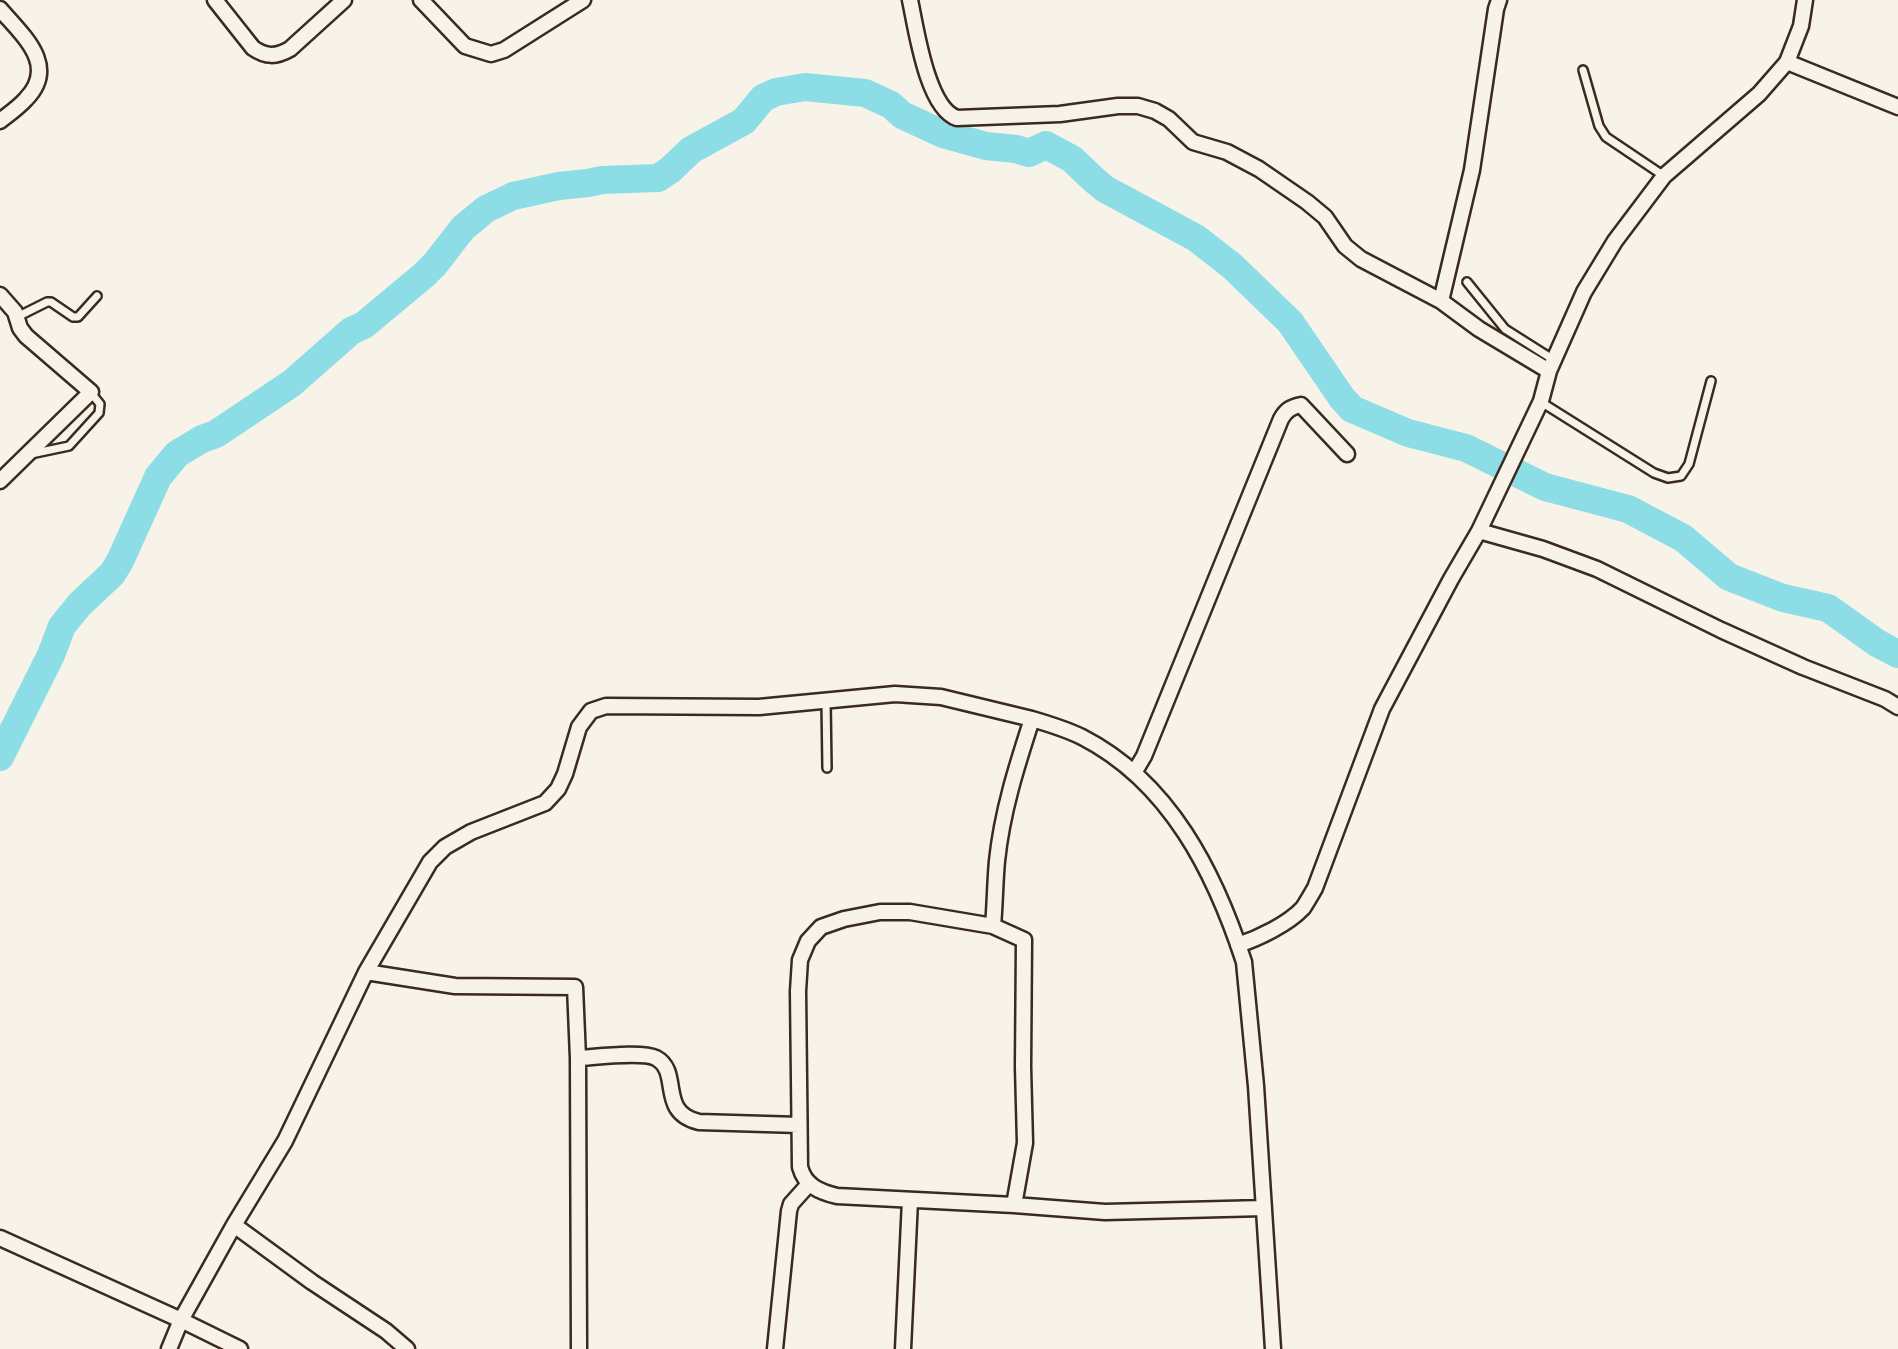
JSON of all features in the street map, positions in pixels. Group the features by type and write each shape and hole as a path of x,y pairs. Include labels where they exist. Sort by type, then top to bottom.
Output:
{"street":[{"path":"215,0 253,48 270,56 290,49 344,0"},
{"path":"421,0 465,46 491,54 504,50 583,0"},
{"path":"910,0 925,68 938,100 949,115 957,118 1060,114 1118,106 1138,106 1156,111 1169,119 1193,142 1227,152 1259,169 1307,202 1325,217 1345,246 1361,259 1441,301 1479,329 1552,366"},
{"path":"1441,301 1472,170 1499,0"},
{"path":"1238,945 1293,917 1315,888 1382,709 1479,531 1541,401 1552,366 1584,292 1598,268 1664,176 1759,94 1787,62 1801,26 1805,0"},
{"path":"0,9 29,43 38,58 40,73 36,86 27,99 0,121"},
{"path":"1787,62 1898,107"},
{"path":"0,295 15,312 20,328 26,335 91,392 0,481"},
{"path":"1134,773 1144,756 1285,411 1301,405 1347,454"},
{"path":"1479,531 1542,549 1597,569 1721,630 1803,667 1885,699 1898,707"},
{"path":"169,1349 181,1320 234,1224 285,1141 366,972 430,862 437,853 471,832 545,803 558,789 579,727 591,711 606,706 759,707 895,694 941,697 1032,719 1081,737 1106,751 1134,773 1157,796 1191,841 1209,874 1244,962 1265,1208 1273,1349"},
{"path":"993,926 997,859 1012,780 1032,719"},
{"path":"1014,1205 1025,1143 1024,940 993,926 910,912 880,912 821,927 808,942 800,960 798,991 800,1167 803,1177 818,1190 837,1196 1105,1212 1265,1208"},
{"path":"366,972 455,986 575,987 578,1058 579,1349"},
{"path":"578,1058 645,1055 657,1059 665,1067 676,1110 688,1119 699,1122 799,1125"},
{"path":"775,1349 789,1212 792,1204 809,1184"},
{"path":"903,1349 910,1200"},
{"path":"234,1224 312,1282 386,1331 407,1349"},
{"path":"0,1238 240,1349"}],"lane":[{"path":"1583,71 1599,125 1606,137 1664,176"},
{"path":"1467,282 1500,324 1552,366"},
{"path":"17,317 51,302 73,317 78,317 97,296"},
{"path":"1541,401 1654,473 1668,478 1681,476 1689,464 1711,382"},
{"path":"28,454 69,446 99,413 100,404 91,392"},
{"path":"826,701 827,768"}],"waterway":[{"path":"0,757 51,655 62,626 80,604 112,574 158,477 177,454 216,434 292,383 351,331 364,325 424,275 463,228 486,209 513,196 559,186 602,180 658,178 691,150 744,121 763,98 776,92 805,87 865,93 891,105 902,115 943,134 986,146 1029,153 1046,145 1072,159 1105,189 1196,238 1232,266 1290,322 1352,409 1408,433 1466,448 1545,487 1628,509 1683,538 1729,577 1783,598 1828,608 1877,643 1898,654"}]}
